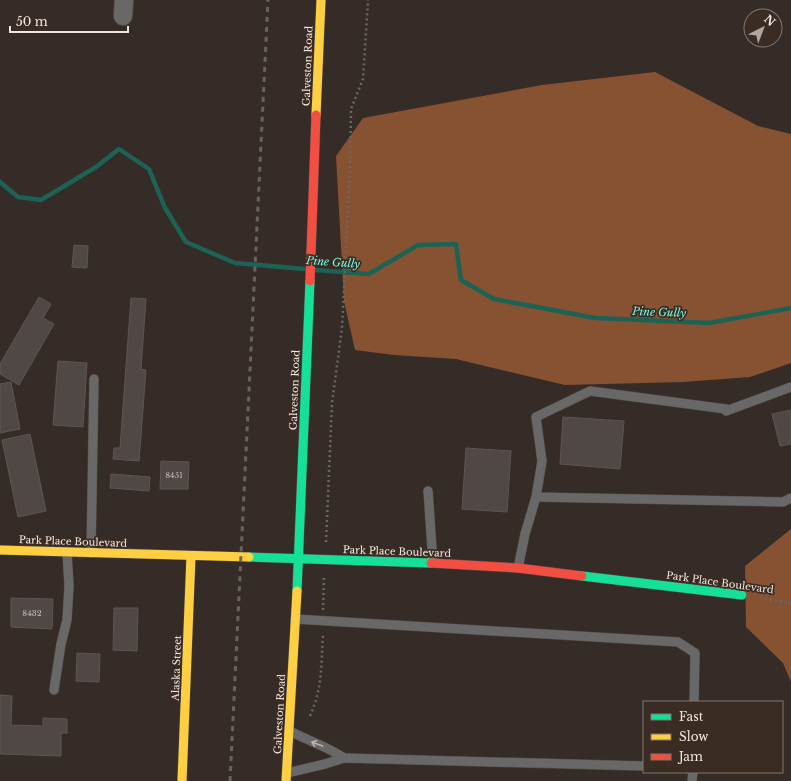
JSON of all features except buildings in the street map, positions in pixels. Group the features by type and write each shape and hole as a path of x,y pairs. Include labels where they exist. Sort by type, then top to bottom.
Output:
{"street":[{"name":"Galveston Road","path":"287,777 299,559 321,0"},
{"name":"Park Place Boulevard","path":"0,550 433,563 518,568 742,595"},
{"name":"Alaska Street","path":"182,781 191,556"}],"lane":[{"path":"91,553 94,379"},
{"path":"518,568 525,534 536,497 542,461 536,417 590,391 726,409 726,411 791,387"},
{"path":"428,491 433,563"},
{"path":"536,497 783,502 791,498"},
{"path":"54,690 61,644 67,620 69,586 67,552"},
{"path":"295,619 678,642 695,653 694,701"},
{"path":"289,730 306,740 331,749 344,758"},
{"path":"287,777 344,758 643,766"}],"path":[{"path":"326,540 332,403 342,328 350,169 351,109 363,79 368,0"},
{"path":"323,612 324,578"},
{"name":"Park Place Boulevard","path":"742,595 791,603"},
{"path":"308,723 319,692 323,632"}],"shaded area":[{"path":"655,72 758,126 791,134 791,363 750,377 683,382 565,385 456,359 394,355 355,350 344,301 336,156 363,118 542,85"},
{"path":"791,529 791,682 783,663 746,627 745,566"}],"waterway":[{"name":"Pine Gully","path":"0,182 18,197 41,200 96,167 119,149 149,169 165,208 186,242 235,263 305,269"},
{"name":"Pine Gully","path":"316,270 369,274 418,245 456,244 461,280 494,299 595,318 709,323 791,308"}],"railway":[{"path":"230,781 268,0"}],"traffic: fast":[{"path":"297,591 310,281"},
{"path":"249,557 431,563"},
{"path":"582,576 742,595"}],"traffic: slow":[{"path":"316,115 321,0"},
{"path":"0,550 249,557"},
{"path":"182,781 191,556"},
{"path":"286,781 297,591"}],"traffic: jam":[{"path":"310,281 316,115"},
{"path":"431,563 518,568 582,576"}]}
